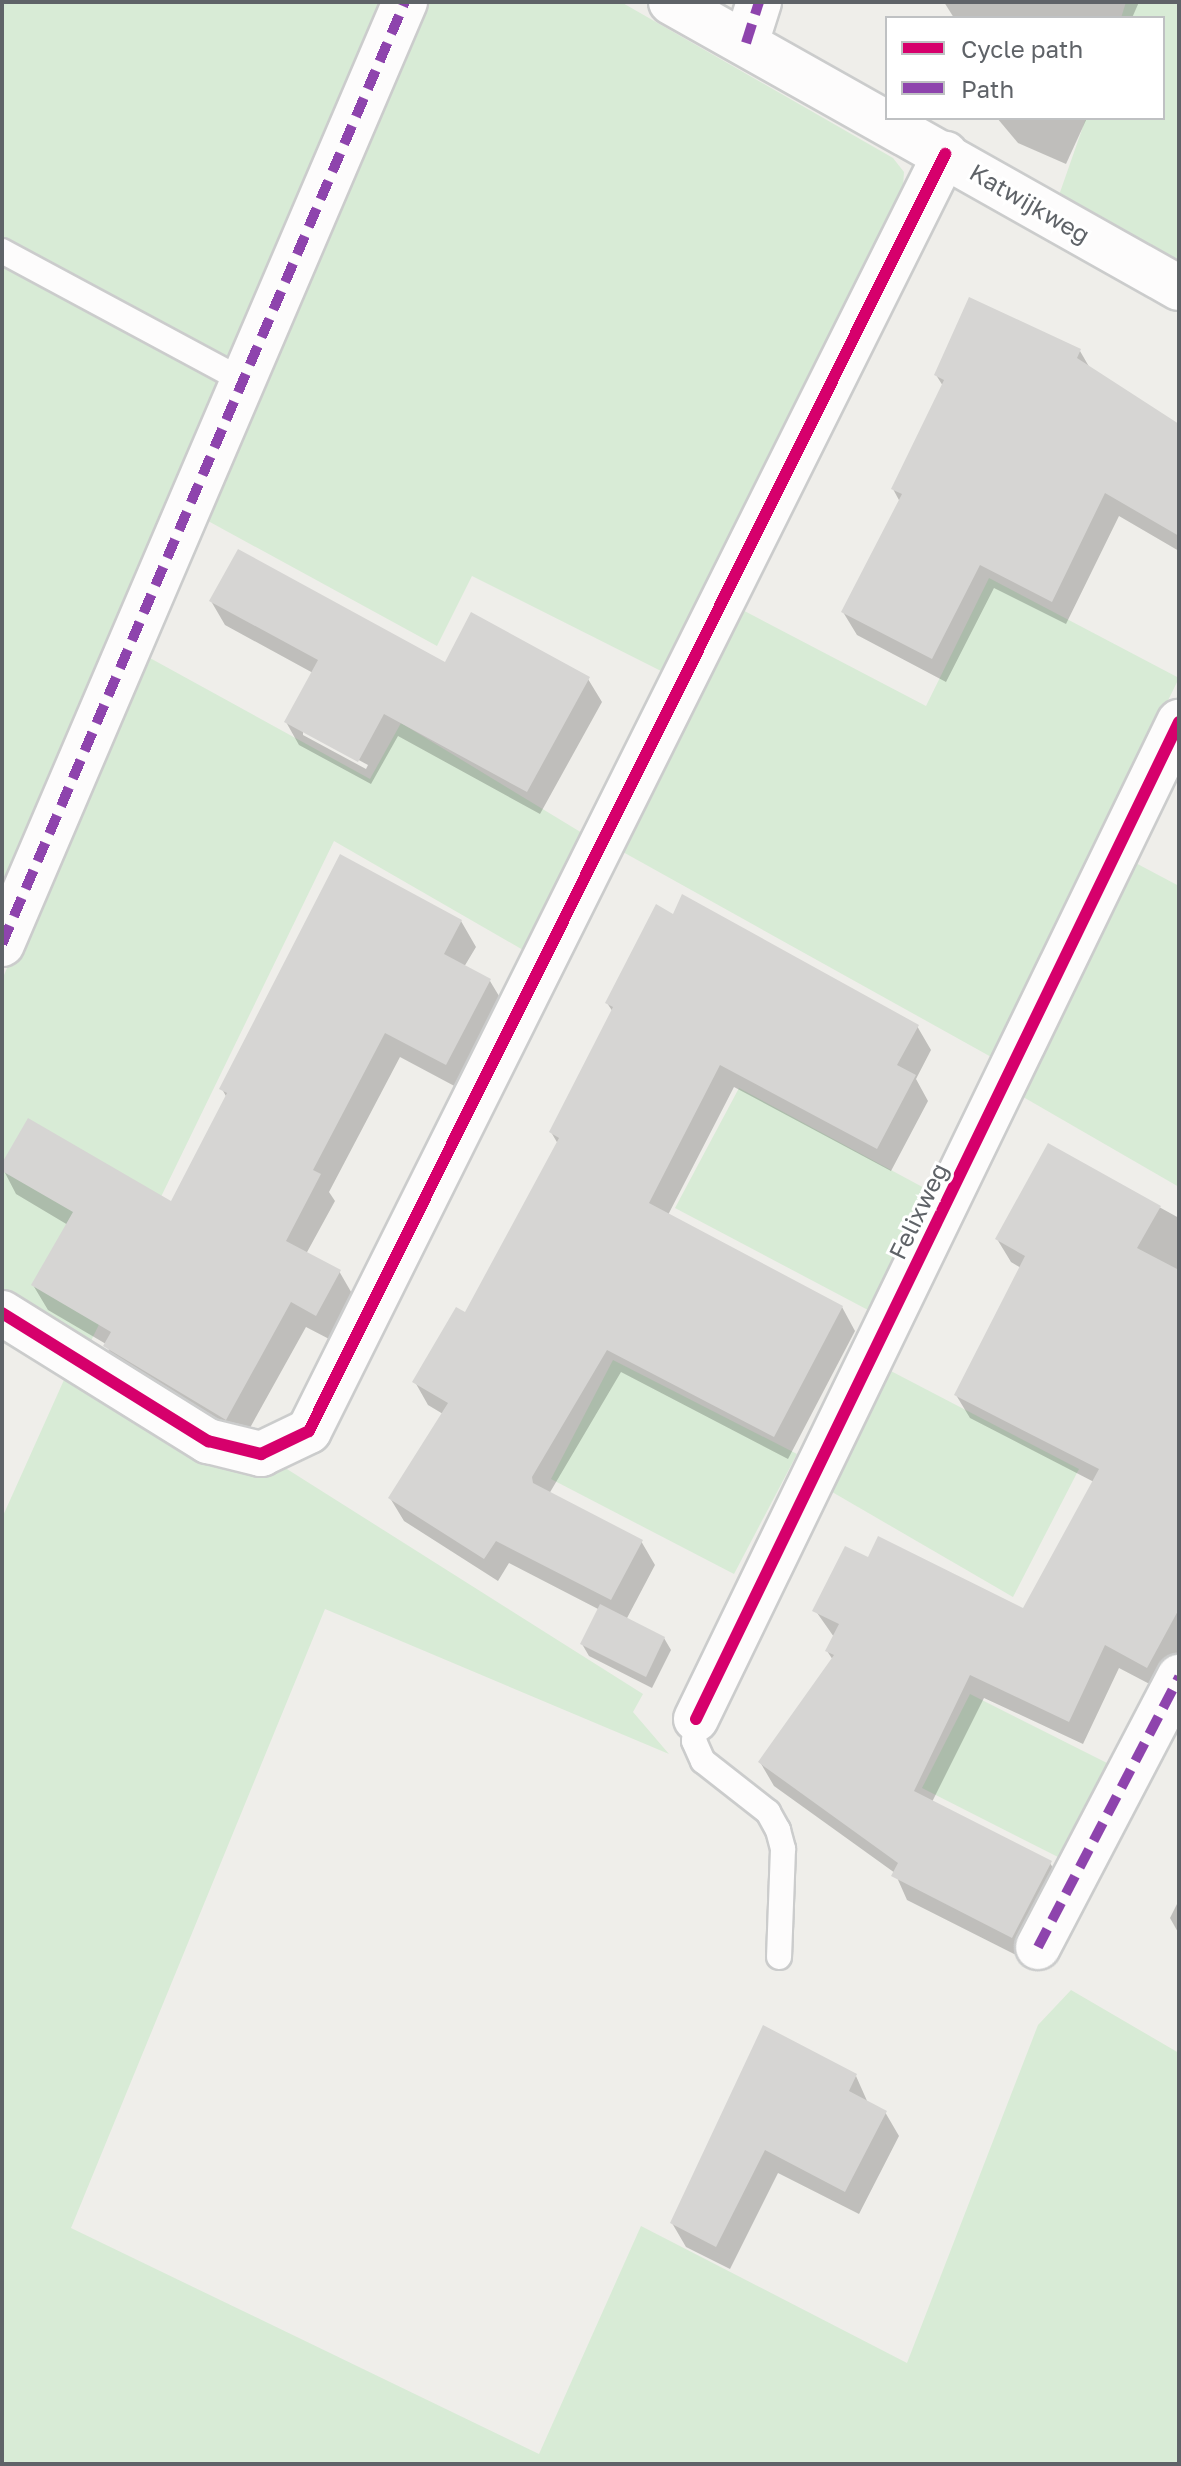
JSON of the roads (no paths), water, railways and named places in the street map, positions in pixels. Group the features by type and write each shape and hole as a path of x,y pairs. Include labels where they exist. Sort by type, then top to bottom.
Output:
{"street":[{"path":"2,944 405,2"},
{"name":"Katwijkweg","path":"671,2 1179,288"},
{"path":"746,43 759,2"},
{"path":"2,1313 208,1441 261,1454 309,1431 945,154"},
{"name":"Felixweg","path":"696,1719 1179,722"},
{"path":"1038,1947 1179,1677"}],"lane":[{"path":"2,251 243,381"},
{"path":"696,1719 694,1741 703,1761 768,1812 778,1830 783,1849 779,1957"}]}
